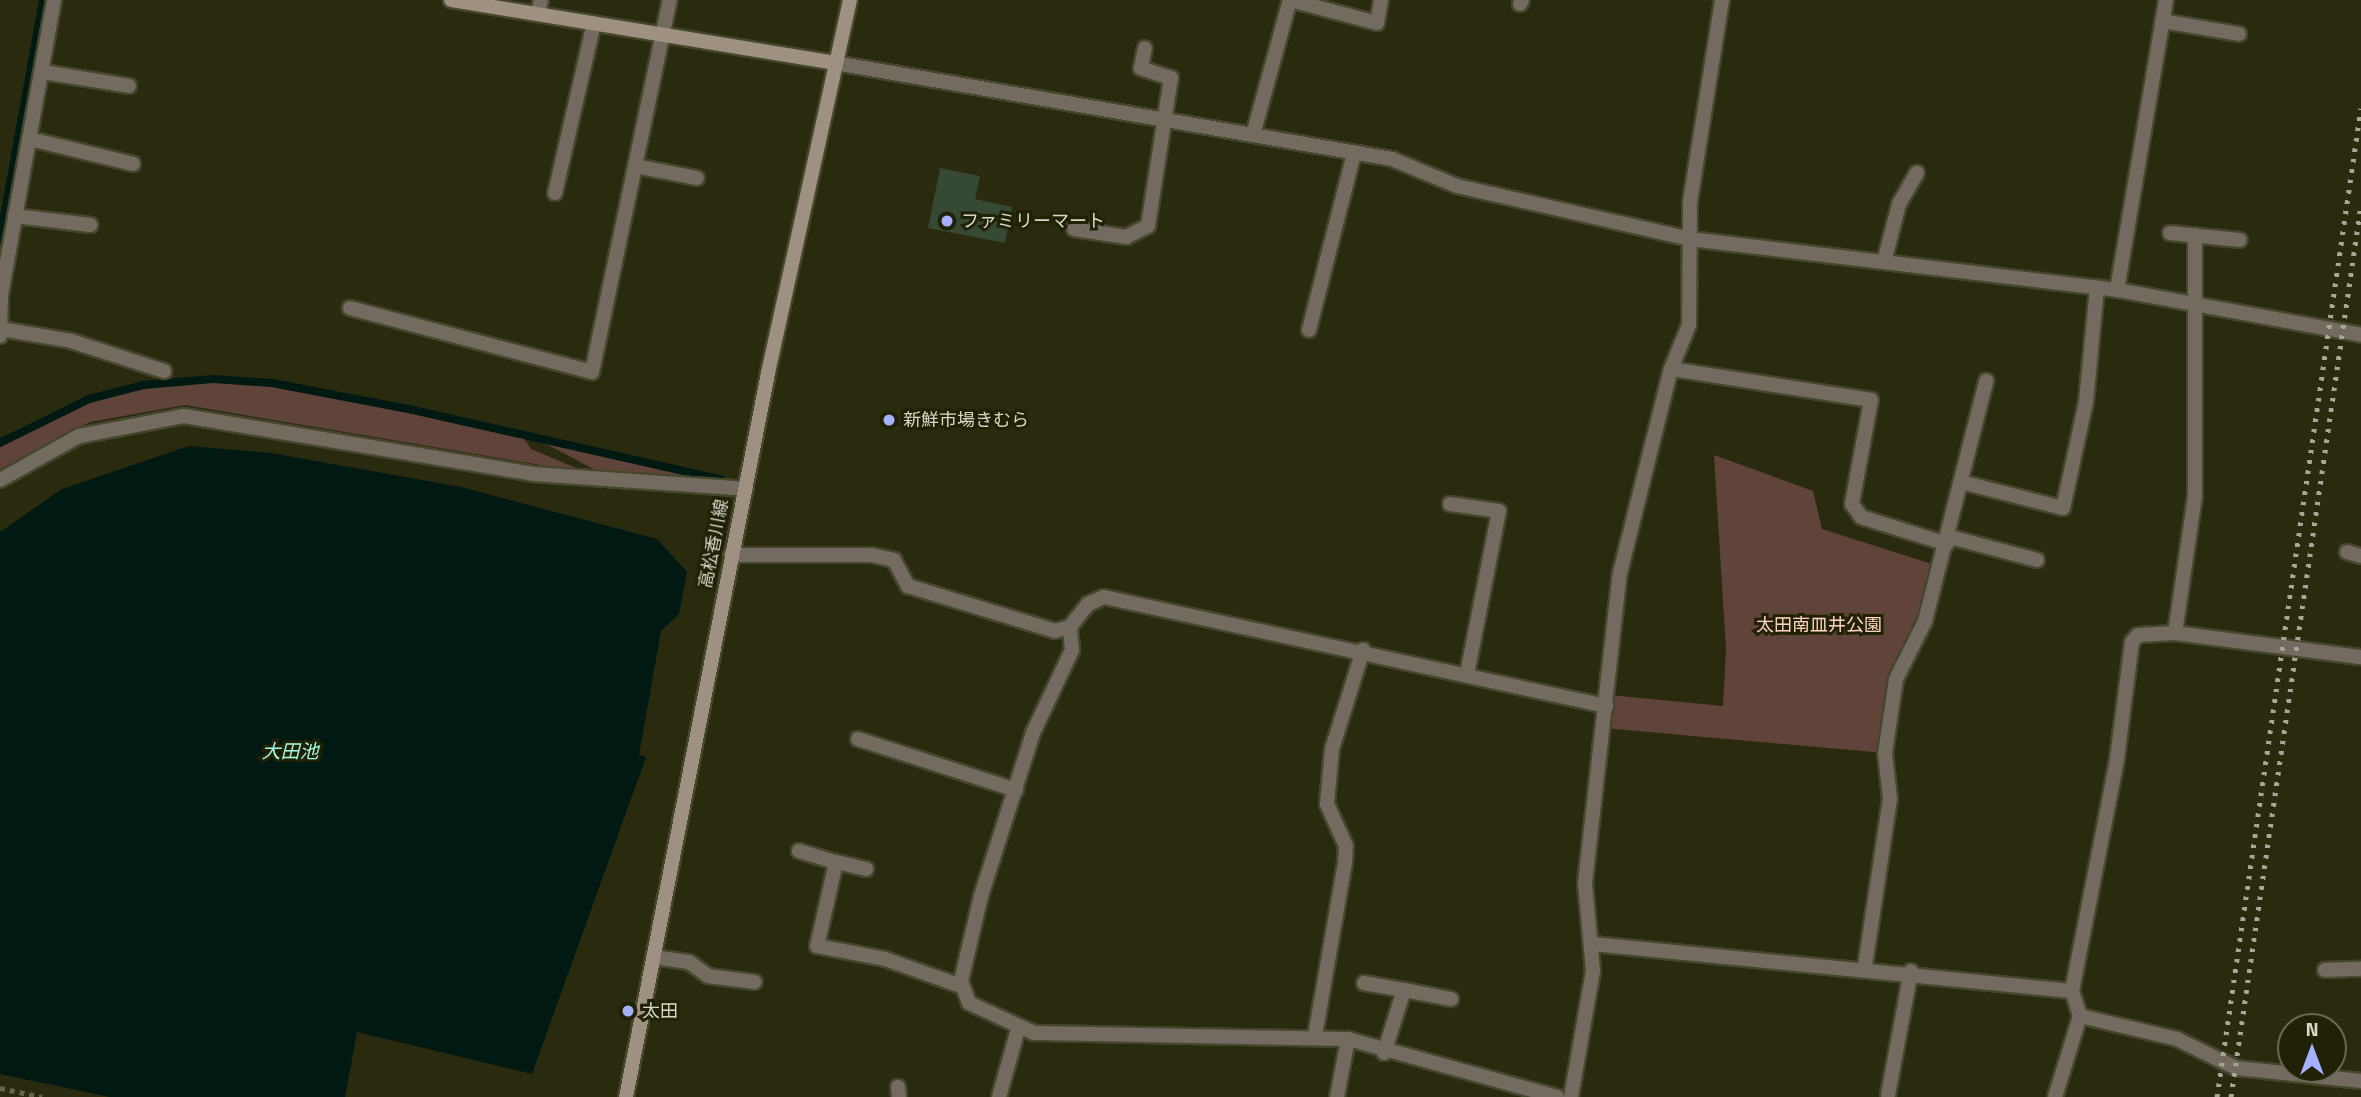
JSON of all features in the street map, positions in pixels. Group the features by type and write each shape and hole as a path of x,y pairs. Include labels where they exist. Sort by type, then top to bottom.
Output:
{"main road":[{"path":"451,0 540,7 594,23 835,63"},
{"name":"高松香川線","path":"626,1097 731,555 850,0"}],"street":[{"path":"54,0 15,216 1,332 71,341 164,371"},
{"path":"350,308 592,372 670,0"},
{"path":"1253,135 1290,0 1377,23 1381,0"},
{"path":"1572,1097 1592,944 1585,883 1629,529 1671,369 1689,325 1690,239 1722,0"},
{"path":"2117,290 2166,0"},
{"path":"2162,21 2239,34"},
{"path":"555,193 594,23"},
{"path":"1074,229 1126,237 1147,226 1154,157 1166,119 1171,78 1141,68 1145,48"},
{"path":"835,63 1354,153 1548,210 1690,239 2117,290 2361,335"},
{"path":"43,72 129,86"},
{"path":"30,139 133,164"},
{"path":"1309,330 1354,153"},
{"path":"635,166 697,178"},
{"path":"1884,262 1899,204 1917,173"},
{"path":"15,216 90,225"},
{"path":"2170,233 2241,240"},
{"path":"2175,633 2195,496 2195,235"},
{"path":"1961,482 2063,508 2086,402 2096,288"},
{"path":"1671,369 1871,400 1852,504 1861,517 2037,560"},
{"path":"1865,966 1890,799 1885,753 1896,679 1925,621 1949,540 1986,381"},
{"path":"0,480 79,436 184,416 533,474 745,489"},
{"path":"1450,504 1499,511 1467,674"},
{"path":"731,555 784,550 883,557 894,560 908,586 1055,631 1070,627 1088,604 1104,597 1363,650 1606,706"},
{"path":"1070,627 1072,650 1057,671 1016,790 961,986 969,1003 1018,1029 1348,1039 1384,1053 1558,1097"},
{"path":"2055,1097 2080,1016 2072,991 2117,759 2132,642 2138,635 2175,633 2361,657"},
{"path":"1315,1036 1345,863 1346,846 1327,804 1332,749 1363,650"},
{"path":"858,739 1016,790"},
{"path":"800,852 866,869"},
{"path":"836,862 817,946 885,959 961,986"},
{"path":"1592,944 1865,966 2072,991"},
{"path":"653,957 689,962 708,976 755,982"},
{"path":"2325,970 2361,969"},
{"path":"1888,1095 1911,971"},
{"path":"1364,983 1451,999"},
{"path":"1384,1053 1404,990"},
{"path":"2080,1016 2177,1039 2235,1068 2361,1081"},
{"path":"999,1097 1018,1029"},
{"path":"1337,1097 1348,1039"}],"path":[{"path":"0,1088 42,1097"}],"green space":[{"path":"209,382 272,385 522,436 531,449 588,473 185,405 90,422 0,469 0,446 89,402 146,388"},
{"path":"535,438 714,479 715,481 601,473"},
{"name":"太田南皿井公園","path":"1714,455 1813,491 1822,529 1938,566 1925,621 1896,679 1885,753 1604,728 1609,695 1723,706 1726,650"}],"water":[{"name":"大田池","path":"189,446 271,453 461,487 657,539 687,572 679,614 661,631 639,755 646,757 532,1074 357,1032 345,1097 110,1097 0,1074 0,532 62,489"}],"building":[{"path":"940,168 980,176 975,199 1012,207 1005,243 928,228"}],"waterway":[{"path":"0,239 43,0"},
{"path":"0,443 89,399 144,385 213,379 272,383 413,410 720,479"}],"railway":[{"path":"2217,1097 2361,108"},
{"path":"2231,1097 2361,205"}],"place":[{"name":"ファミリーマート","path":"947,221"},
{"name":"新鮮市場きむら","path":"889,420"},
{"name":"太田","path":"628,1011"}]}
